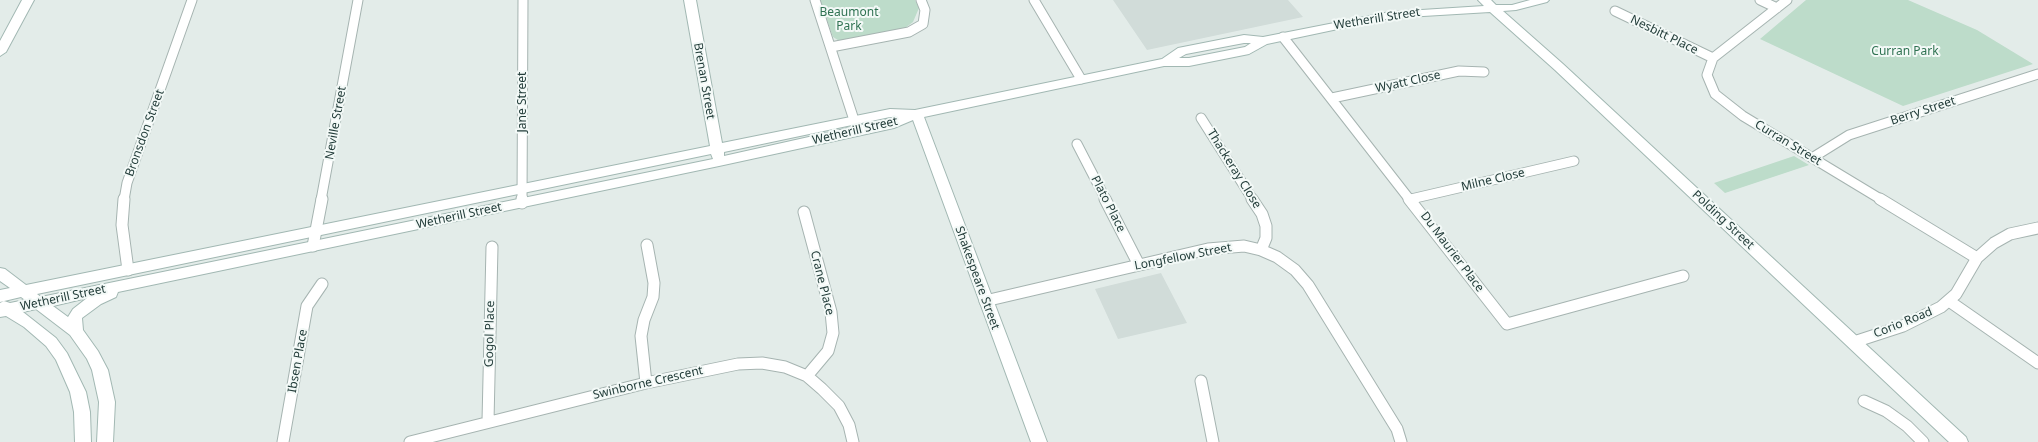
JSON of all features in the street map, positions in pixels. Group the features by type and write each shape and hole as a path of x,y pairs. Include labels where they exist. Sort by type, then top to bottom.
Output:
{"main road":[{"path":"0,34 18,0"},
{"path":"0,52 28,0"},
{"name":"Brenan Street","path":"690,0 718,155"},
{"path":"1488,4 1506,0"},
{"name":"Wetherill Street","path":"2,305 39,303 313,246 522,196 718,155 894,124 916,114 1164,62 1189,62 1249,50 1263,41 1390,15 1473,11 1488,4 1512,8 1543,0"},
{"name":"Polding Street","path":"1488,4 1559,67 1960,442"},
{"name":"Wetherill Street","path":"718,155 854,120 890,113 916,114"},
{"name":"Shakespeare Street","path":"916,114 1039,442"},
{"name":"Wetherill Street","path":"2,305 23,291 316,231 522,196"},
{"path":"0,273 75,331 93,354 100,370 107,402 105,442"},
{"path":"75,331 74,318 87,306 111,293 150,280"},
{"path":"2,305 44,336 62,357 78,392 82,412 83,442"}],"street":[{"name":"Bronsdon Street","path":"128,270 122,225 127,183 192,0"},
{"name":"Neville Street","path":"313,246 358,0"},
{"name":"Jane Street","path":"522,196 523,0"},
{"path":"815,0 854,120"},
{"path":"831,47 909,32 923,24 925,10 921,0"},
{"path":"1034,0 1081,79"},
{"path":"1760,0 1777,8"},
{"path":"1713,58 1787,0"},
{"name":"Nesbitt Place","path":"1615,11 1713,58"},
{"name":"Du Maurier Place","path":"1283,37 1507,324 1683,276"},
{"name":"Curran Street","path":"1713,58 1707,75 1715,94 1743,116 1977,258"},
{"name":"Wyatt Close","path":"1332,98 1459,71 1484,72"},
{"name":"Berry Street","path":"1812,158 1849,135 2038,74"},
{"name":"Thackeray Close","path":"1201,118 1262,214 1266,226 1266,238 1261,250"},
{"name":"Plato Place","path":"1077,144 1139,265"},
{"name":"Milne Close","path":"1411,199 1574,162"},
{"name":"Crane Place","path":"804,212 830,312 833,333 828,351 807,376"},
{"name":"Corio Road","path":"1854,342 1920,319 1949,301 1956,294 1977,258 1994,243 2010,234 2038,228"},
{"path":"646,383 641,336 644,320 654,297 654,283 647,245"},
{"name":"Longfellow Street","path":"986,301 1227,246 1244,246 1261,250 1277,257 1295,270 1308,285 1378,396 1397,429 1401,442"},
{"name":"Gogol Place","path":"488,421 492,247"},
{"name":"Ibsen Place","path":"283,442 307,306 322,284"},
{"path":"1949,301 2038,363"},
{"name":"Swinborne Crescent","path":"410,442 646,383 738,364 762,363 786,367 807,376 839,406 849,425 853,442"},
{"path":"1201,381 1213,442"},
{"path":"1864,400 1886,411 1907,426 1923,442"}],"shaded area":[{"path":"1113,0 1288,0 1303,17 1147,50"},
{"path":"1161,273 1187,323 1118,339 1095,289"}],"green space":[{"name":"Beaumont Park","path":"820,0 915,0 919,8 913,22 905,28 893,33 841,42 833,37"},
{"name":"Curran Park","path":"1806,0 1908,0 1977,30 2033,64 1903,106 1760,39"},
{"path":"1794,156 1809,165 1725,193 1714,183"}]}
